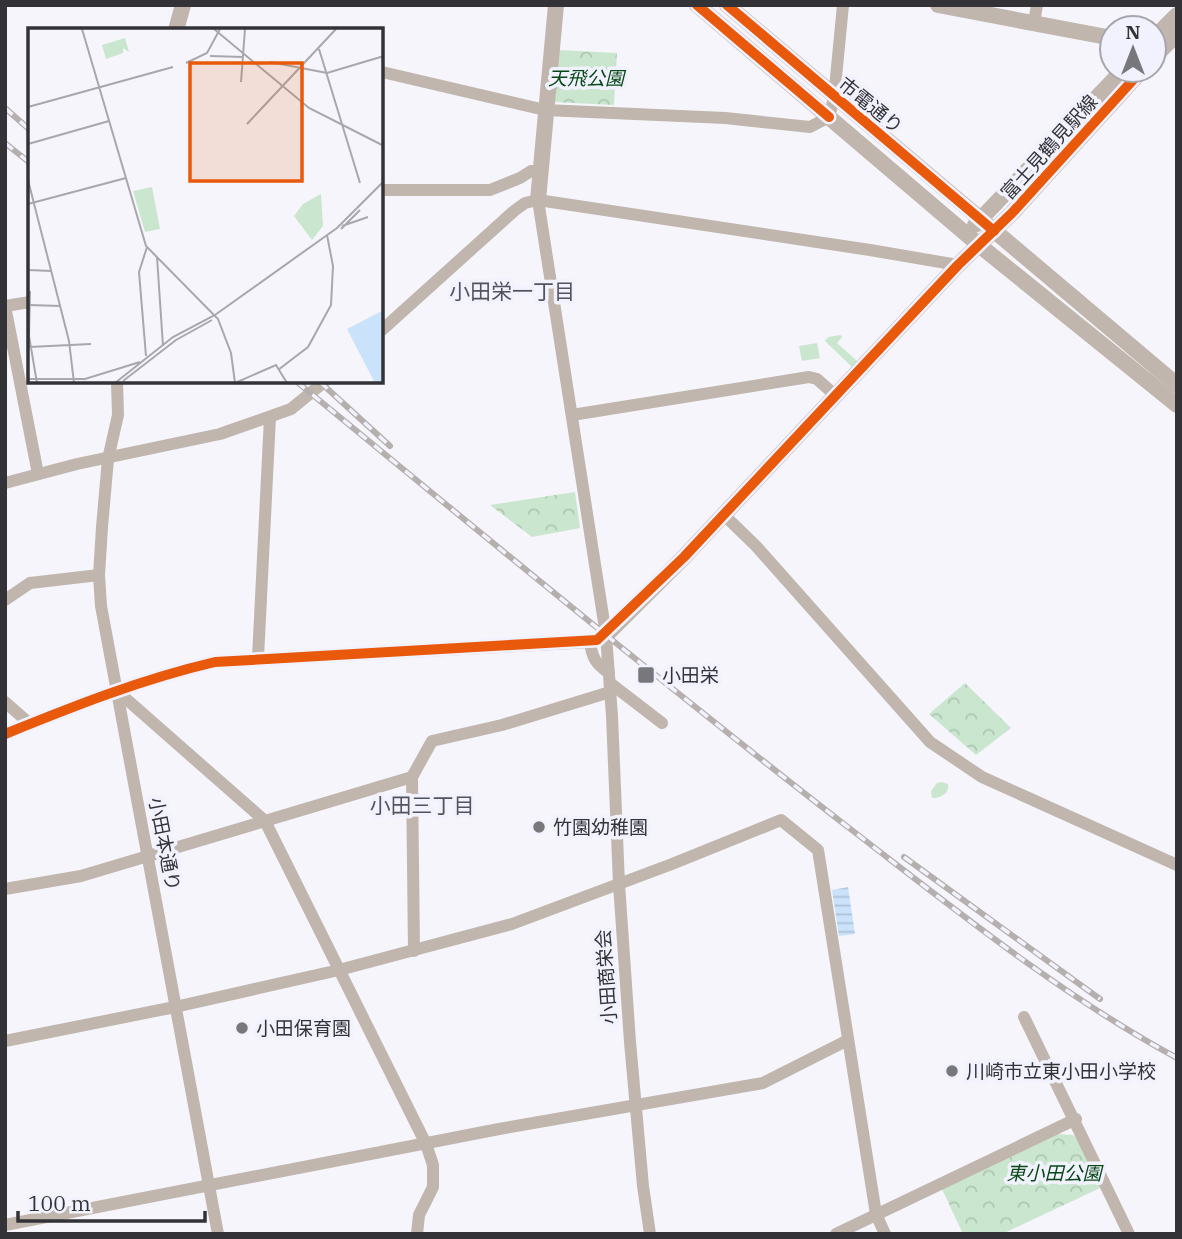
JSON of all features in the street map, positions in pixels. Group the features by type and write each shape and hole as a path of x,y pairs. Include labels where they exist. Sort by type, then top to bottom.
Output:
{"street":[{"path":"177,28 183,5"},
{"path":"538,200 556,5"},
{"name":"市電通り","path":"697,5 979,245 1177,405"},
{"name":"市電通り","path":"727,5 1177,385"},
{"path":"383,72 545,110 725,117 810,127 829,117 834,97 843,5"},
{"path":"938,5 1098,35"},
{"path":"1034,23 1037,5"},
{"path":"1168,32 1177,15"},
{"name":"富士見鶴見駅線","path":"966,234 1110,84"},
{"name":"富士見鶴見駅線","path":"606,635 724,515 958,265 994,231 1129,84"},
{"path":"383,190 490,190 531,171 539,171"},
{"path":"383,329 514,211 525,203 538,200 958,265"},
{"name":"小田商栄会","path":"538,200 606,635 619,884 643,1186 650,1234"},
{"path":"28,302 5,306 38,474"},
{"path":"572,415 809,377 817,379 836,396"},
{"name":"小田本通り","path":"117,383 118,415 108,459 99,575 101,606 218,1234"},
{"path":"5,483 220,434 291,409 323,383"},
{"path":"258,658 270,417"},
{"path":"724,515 756,546 930,742 982,777 1177,865"},
{"path":"5,600 30,583 99,575"},
{"path":"5,734 162,674 215,662 590,642 606,635"},
{"path":"590,642 592,656 609,683 662,723"},
{"path":"414,951 412,777 432,741 502,725 609,683"},
{"path":"116,690 265,821 426,1144 433,1165 433,1187 419,1215 418,1234"},
{"path":"5,702 30,724"},
{"path":"5,889 81,876 412,777"},
{"path":"5,1041 339,970 514,923 781,820 818,850 876,1214 885,1234"},
{"path":"1024,1017 1076,1119 1129,1234"},
{"path":"5,1225 208,1184 763,1083 848,1040"},
{"path":"836,1234 1076,1119"}],"green space":[{"name":"天飛公園","path":"558,50 617,53 614,105 554,102"},
{"path":"841,335 837,343 857,361 852,367 825,341 828,337"},
{"path":"817,343 820,358 802,361 799,346"},
{"path":"575,492 580,528 532,537 490,505"},
{"path":"965,683 1011,728 976,755 929,714"},
{"path":"937,783 948,784 946,793 932,798 931,791"},
{"name":"東小田公園","path":"1058,1134 1073,1135 1079,1140 1100,1188 1002,1234 963,1234 942,1189"}],"water":[{"path":"848,887 855,934 839,936 832,890"}],"railway":[{"path":"5,108 28,128"},
{"path":"5,143 28,161"},
{"path":"298,383 643,665 931,891 1051,980 1177,1058"},
{"path":"321,383 390,446"},
{"path":"904,857 1100,999"}],"cycle path":[{"path":"697,5 829,117"},
{"path":"727,5 994,231"},
{"path":"5,734 135,685 215,662 597,640 684,557 958,265 1012,213 1129,84"}],"place":[{"name":"小田栄","path":"646,675"},
{"name":"竹園幼稚園","path":"539,827"},
{"name":"小田保育園","path":"242,1028"},
{"name":"川崎市立東小田小学校","path":"952,1071"}],"district":[{"name":"小田栄一丁目","path":"512,292"},
{"name":"小田三丁目","path":"422,806"}]}
